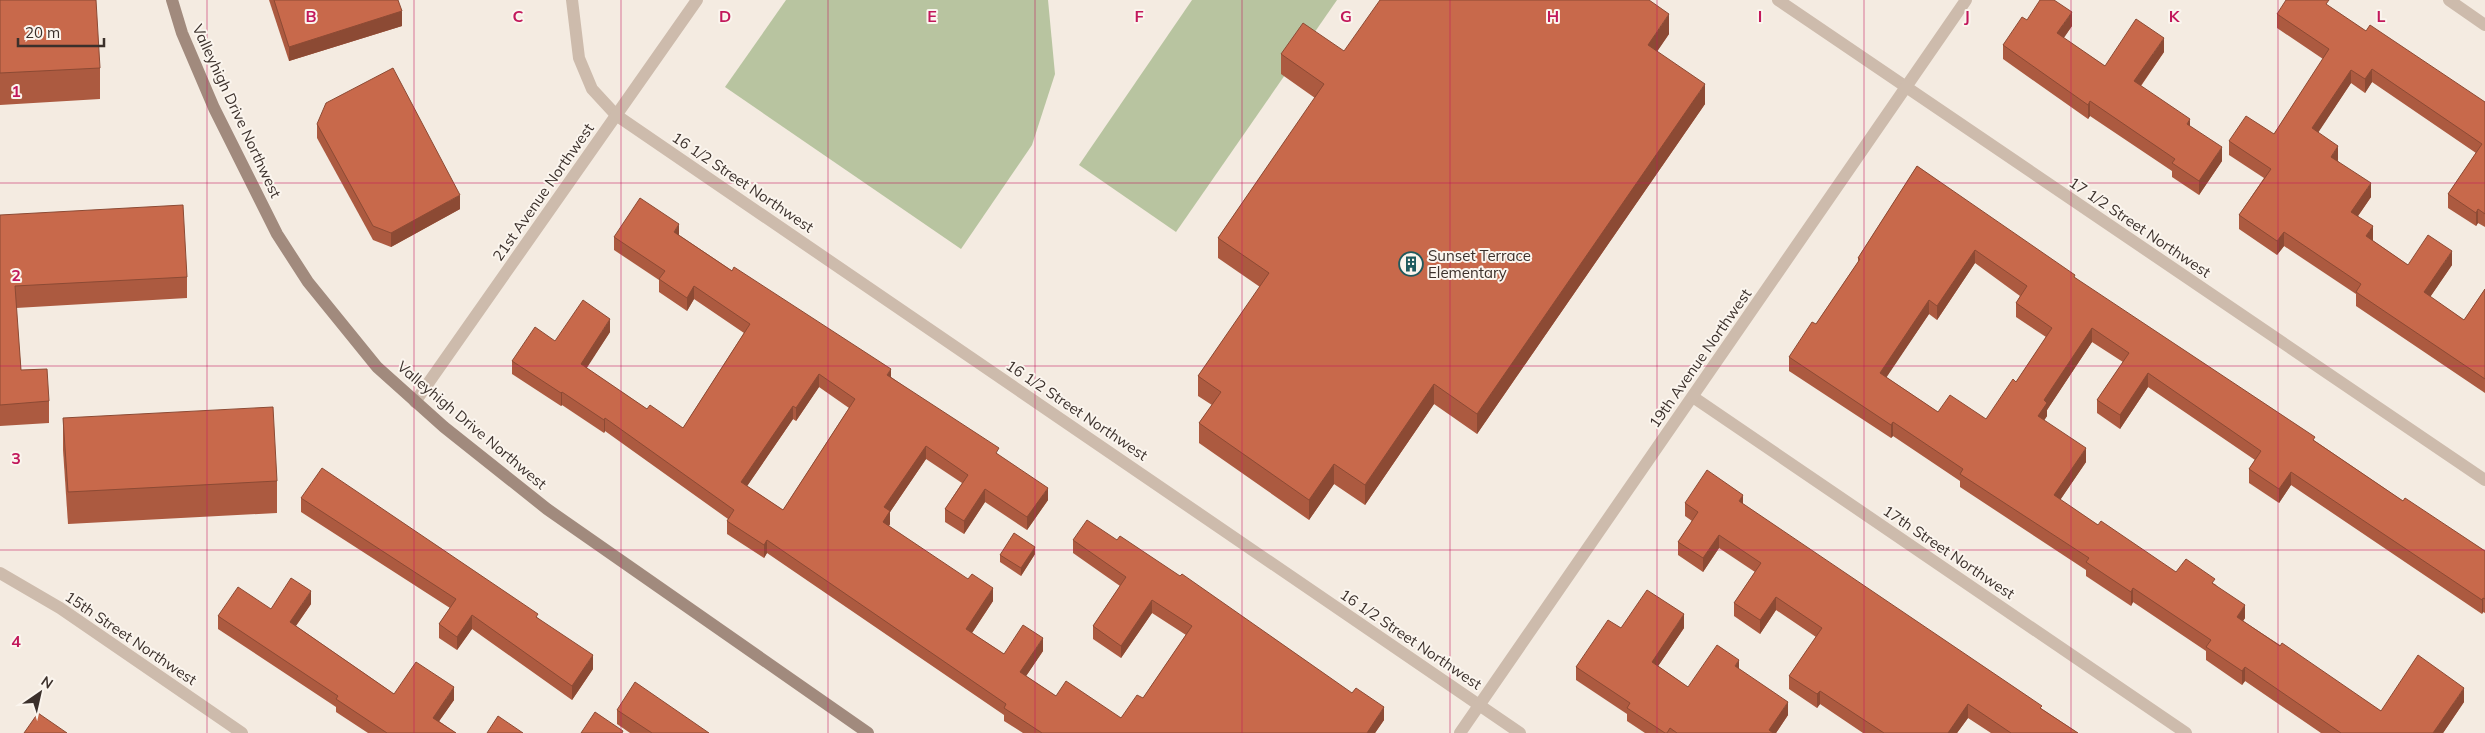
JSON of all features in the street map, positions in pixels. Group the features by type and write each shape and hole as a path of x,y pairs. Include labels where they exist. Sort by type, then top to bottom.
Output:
{"main road":[{"name":"Valleyhigh Drive Northwest","path":"172,0 182,34 214,108 277,234 308,282 377,367 484,460 548,509 868,733"}],"street":[{"name":"16 1/2 Street Northwest","path":"572,0 579,58 592,89 616,115 1520,733"},
{"name":"21st Avenue Northwest","path":"415,402 697,0"},
{"name":"17 1/2 Street Northwest","path":"1778,0 2485,480"},
{"name":"19th Avenue Northwest","path":"1460,733 1966,0"},
{"path":"2448,0 2485,25"},
{"name":"17th Street Northwest","path":"1693,397 2186,733"},
{"name":"15th Street Northwest","path":"0,573 60,608 242,733"}],"green space":[{"path":"786,0 1048,0 1055,74 1032,145 961,249 725,87"},
{"path":"1192,0 1337,0 1176,232 1079,165"}],"building":[{"path":"0,0 96,0 100,68 0,73"},
{"path":"274,0 398,0 402,11 289,47"},
{"name":"Sunset Terrace Elementary","path":"1380,0 1649,0 1669,14 1648,45 1705,84 1477,414 1434,384 1365,485 1334,464 1309,500 1199,423 1221,392 1198,376 1269,273 1218,238 1324,84 1281,54 1303,23 1344,51"},
{"path":"2040,0 2054,0 2072,12 2057,33 2105,66 2136,19 2164,38 2134,81 2190,119 2187,124 2222,147 2199,181 2172,163 2175,159 2090,101 2088,105 2003,45 2022,17 2027,20"},
{"path":"2286,0 2329,0 2326,4 2366,31 2370,25 2485,102 2485,214 2478,209 2476,213 2448,194 2482,144 2372,69 2365,79 2351,70 2312,128 2338,146 2331,157 2371,183 2351,212 2373,226 2366,236 2408,265 2428,235 2452,251 2424,292 2464,320 2485,289 2485,379 2356,292 2361,284 2284,232 2277,241 2239,215 2271,169 2229,141 2246,116 2274,134 2329,49 2277,14"},
{"path":"393,68 460,195 391,233 373,226 317,124 326,103"},
{"path":"1917,166 2075,275 2074,277 2315,437 2313,440 2403,501 2405,498 2485,551 2485,599 2483,598 2482,600 2291,472 2279,489 2249,469 2261,451 2148,373 2120,415 2097,400 2129,353 2092,328 2044,400 2047,403 2038,416 2086,448 2054,495 2098,525 2101,521 2176,572 2186,559 2215,579 2212,583 2245,605 2237,617 2280,646 2282,643 2381,711 2418,655 2464,688 2433,733 2341,733 2245,667 2242,671 2206,647 2211,640 2133,588 2131,592 2086,562 2089,558 1960,474 1963,469 1893,422 1891,425 1789,357 1812,322 1816,324 1860,259 1858,258","holes":["1975,250 2027,286 2016,303 2052,328 2016,382 2013,379 1986,419 1950,395 1938,412 1880,373 1929,300 1937,306"]},
{"path":"640,198 679,224 674,232 732,271 734,267 891,369 887,375 999,448 996,453 1048,488 1027,517 985,489 964,521 945,509 968,475 926,446 884,507 890,511 883,522 968,579 972,574 993,588 966,629 1004,654 1023,625 1043,638 1020,672 1056,696 1066,681 1121,718 1137,695 1143,698 1192,626 1152,600 1121,646 1093,626 1126,577 1073,540 1087,520 1117,540 1120,536 1180,576 1182,574 1352,693 1356,688 1384,707 1367,733 1042,733 1004,708 1006,704 767,540 764,545 727,521 734,510 605,418 604,420 512,361 535,327 555,341 583,300 610,319 581,364 647,409 650,405 683,428 750,324 694,286 687,298 659,279 665,271 614,237","holes":["819,374 855,399 783,510 741,482 793,406 796,408"]},
{"path":"183,205 187,277 15,286 21,370 47,369 49,401 0,405 0,215"},
{"path":"273,407 277,481 68,492 63,418"},
{"path":"322,468 538,614 536,617 593,655 572,686 472,615 457,637 439,624 456,599 301,498"},
{"path":"1707,470 1743,495 1739,501 2042,706 2040,708 2078,733 2011,733 1968,704 1948,733 1884,733 1820,691 1817,694 1789,676 1822,628 1776,597 1760,620 1734,603 1761,563 1719,535 1703,558 1678,542 1698,512 1685,503"},
{"path":"1014,533 1035,547 1021,568 1000,555"},
{"path":"291,578 311,591 290,622 394,694 416,662 454,687 433,718 456,733 387,733 336,699 338,696 218,616 238,587 271,609"},
{"path":"1647,590 1684,614 1652,662 1688,687 1717,645 1739,660 1735,666 1788,702 1769,730 1773,733 1677,733 1670,728 1665,733 1627,708 1630,703 1576,667 1608,620 1621,628"},
{"path":"635,682 709,733 652,733 617,710"},
{"path":"595,712 623,731 622,733 581,733"},
{"path":"38,713 67,733 24,733"},
{"path":"498,716 523,733 487,733"}],"place":[{"name":"Sunset Terrace Elementary","path":"1411,264"}]}
